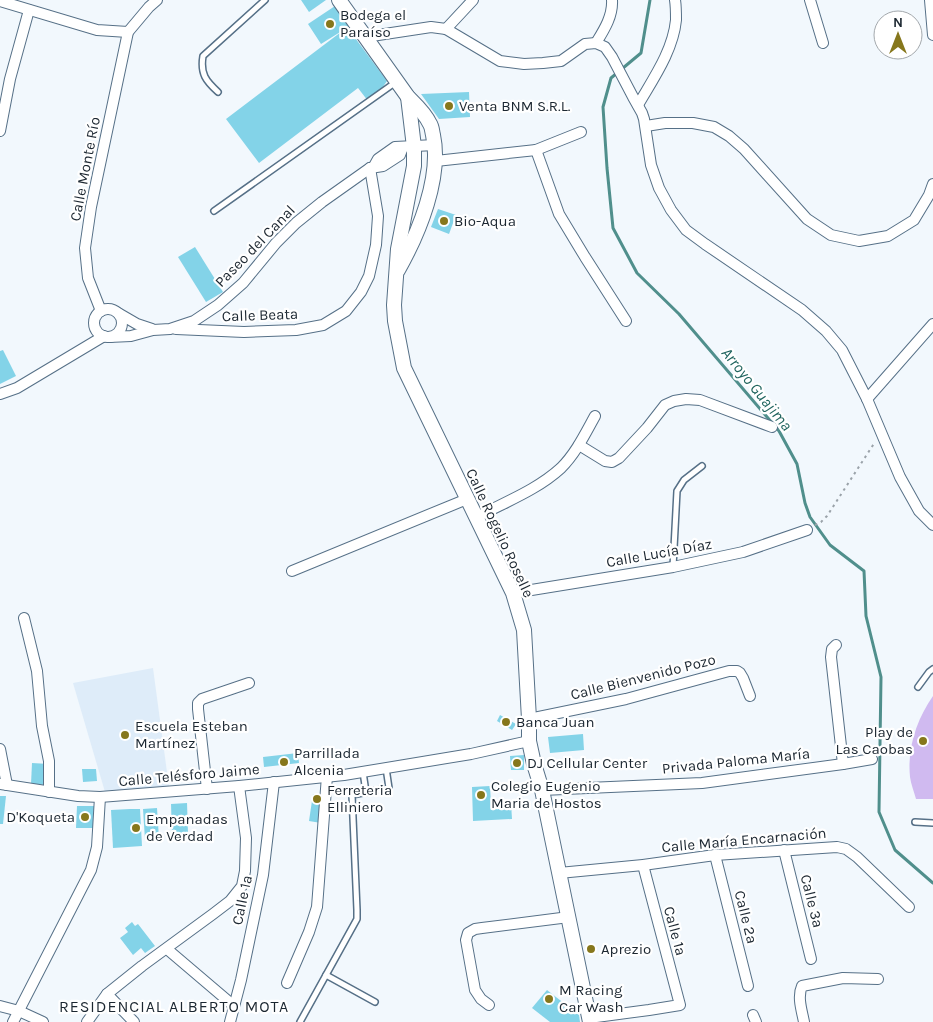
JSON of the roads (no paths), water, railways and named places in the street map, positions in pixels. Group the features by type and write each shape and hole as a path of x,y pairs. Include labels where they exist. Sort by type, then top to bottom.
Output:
{"street":[{"name":"Calle Monte Río","path":"101,311 88,278 85,248 91,207 128,32 157,0"},
{"name":"Calle Rogelio Roselle","path":"339,0 408,97 421,109 430,124 435,146 436,161 420,224 408,252 396,272"},
{"path":"446,29 474,0"},
{"path":"596,43 613,9 612,0"},
{"path":"638,105 664,58 671,39 676,20 675,0"},
{"path":"810,0 823,42"},
{"path":"930,0 933,35"},
{"path":"0,1 97,30 128,32"},
{"path":"0,131 10,79 29,10"},
{"path":"365,37 432,27 446,29 500,61 524,64 561,61 585,44 596,43 605,47 642,112 646,126 651,166 659,188 671,210 686,230 802,310 826,331 842,350 868,399 900,477 919,511 933,525"},
{"path":"0,87 10,79"},
{"name":"Calle Rogelio Roselle","path":"408,97 408,147 414,166 398,249 394,305 395,321 404,368 513,593 524,630 529,741 542,790 590,1020"},
{"path":"646,126 693,123 714,127 729,136 744,149 807,219 831,235 859,241 888,236 914,220 929,195 933,184"},
{"path":"436,161 536,150 581,132"},
{"path":"408,147 435,146"},
{"name":"Paseo del Canal","path":"0,394 17,388 106,337 131,336 153,330 170,329 194,320 218,305 243,283 276,243 296,223 322,202 372,168 383,166 400,155 408,147"},
{"path":"536,150 559,214 626,321"},
{"name":"Calle Beata","path":"170,329 244,332 296,330 323,325 346,311 361,292 369,276 376,245 378,216 372,168"},
{"path":"110,309 118,313 122,326 117,334 106,337 96,331 94,322 97,314 110,309"},
{"name":"Paseo del Canal","path":"118,313 137,324 153,330"},
{"path":"868,399 933,324"},
{"path":"579,446 606,461 612,462 619,458 647,428 665,405 686,399 700,400 772,427"},
{"path":"477,517 535,486 561,468 579,446 595,416"},
{"path":"292,571 467,499"},
{"name":"Calle Lucía Díaz","path":"513,593 673,567 743,552 807,530"},
{"path":"24,618 37,672 42,726 49,761 49,792"},
{"path":"836,645 832,649 831,657 843,764"},
{"name":"Calle Bienvenido Pozo","path":"529,719 626,699 737,670 750,696"},
{"path":"207,789 198,703 202,699 249,683"},
{"name":"Calle Telésforo Jaime","path":"4,785 78,796 100,797 207,789 344,775 471,754 529,741"},
{"path":"0,749 4,785"},
{"name":"Privada Paloma María","path":"542,790 702,783 872,759"},
{"path":"287,984 309,932 317,907 327,776"},
{"name":"Calle 1a","path":"230,1022 241,980 263,875 274,782"},
{"path":"87,1022 107,994 230,901 242,886 245,871 246,838 239,786"},
{"path":"13,1022 91,870 97,847 100,797"},
{"name":"Calle María Encarnación","path":"559,873 715,855 837,847 846,849 870,869 909,908"},
{"name":"Calle 3a","path":"784,850 811,959"},
{"name":"Calle 2a","path":"715,855 748,986"},
{"name":"Calle 1a","path":"590,1020 680,1005 643,864"},
{"path":"245,871 263,875"},
{"path":"490,1005 481,999 475,990 466,940 468,933 482,928 569,917"},
{"path":"167,949 234,1006"},
{"path":"804,1022 799,994 802,986 843,978 878,979"},
{"path":"107,994 134,1022"},
{"path":"0,1006 19,1011 43,1022"}],"lane":[{"path":"218,92 208,83 201,67 203,56 264,0"},
{"path":"214,211 397,81"},
{"path":"673,567 677,491 684,480 702,466"},
{"path":"918,686 928,672 933,669"},
{"path":"300,1022 357,919 352,794 388,788 386,768"},
{"path":"363,772 366,792"},
{"path":"915,822 933,823"},
{"path":"326,975 375,1002"}],"waterway":[{"name":"Arroyo Guajima","path":"650,0 641,53 611,78 603,107 613,228 637,273 679,314 779,431 797,464 805,503 810,517 830,545 864,571 866,616 881,677 879,812 895,850 933,883"}],"place":[{"name":"Bodega el Paraíso","path":"330,24"},
{"name":"Venta BNM S.R.L.","path":"449,106"},
{"name":"Bio-Aqua","path":"444,221"},
{"name":"Banca Juan","path":"506,722"},
{"name":"Escuela Esteban Martínez","path":"125,735"},
{"name":"Play de Las Caobas","path":"923,741"},
{"name":"Parrillada Alcenia","path":"284,762"},
{"name":"DJ Cellular Center","path":"517,763"},
{"name":"Colegio Eugenio Maria de Hostos","path":"481,795"},
{"name":"Ferreteria Elliniero","path":"317,799"},
{"name":"D'Koqueta","path":"85,817"},
{"name":"Empanadas de Verdad","path":"136,828"},
{"name":"Aprezio","path":"591,949"},
{"name":"M Racing Car Wash","path":"549,999"}],"district":[{"name":"RESIDENCIAL ALBERTO MOTA","path":"174,1006"}]}
